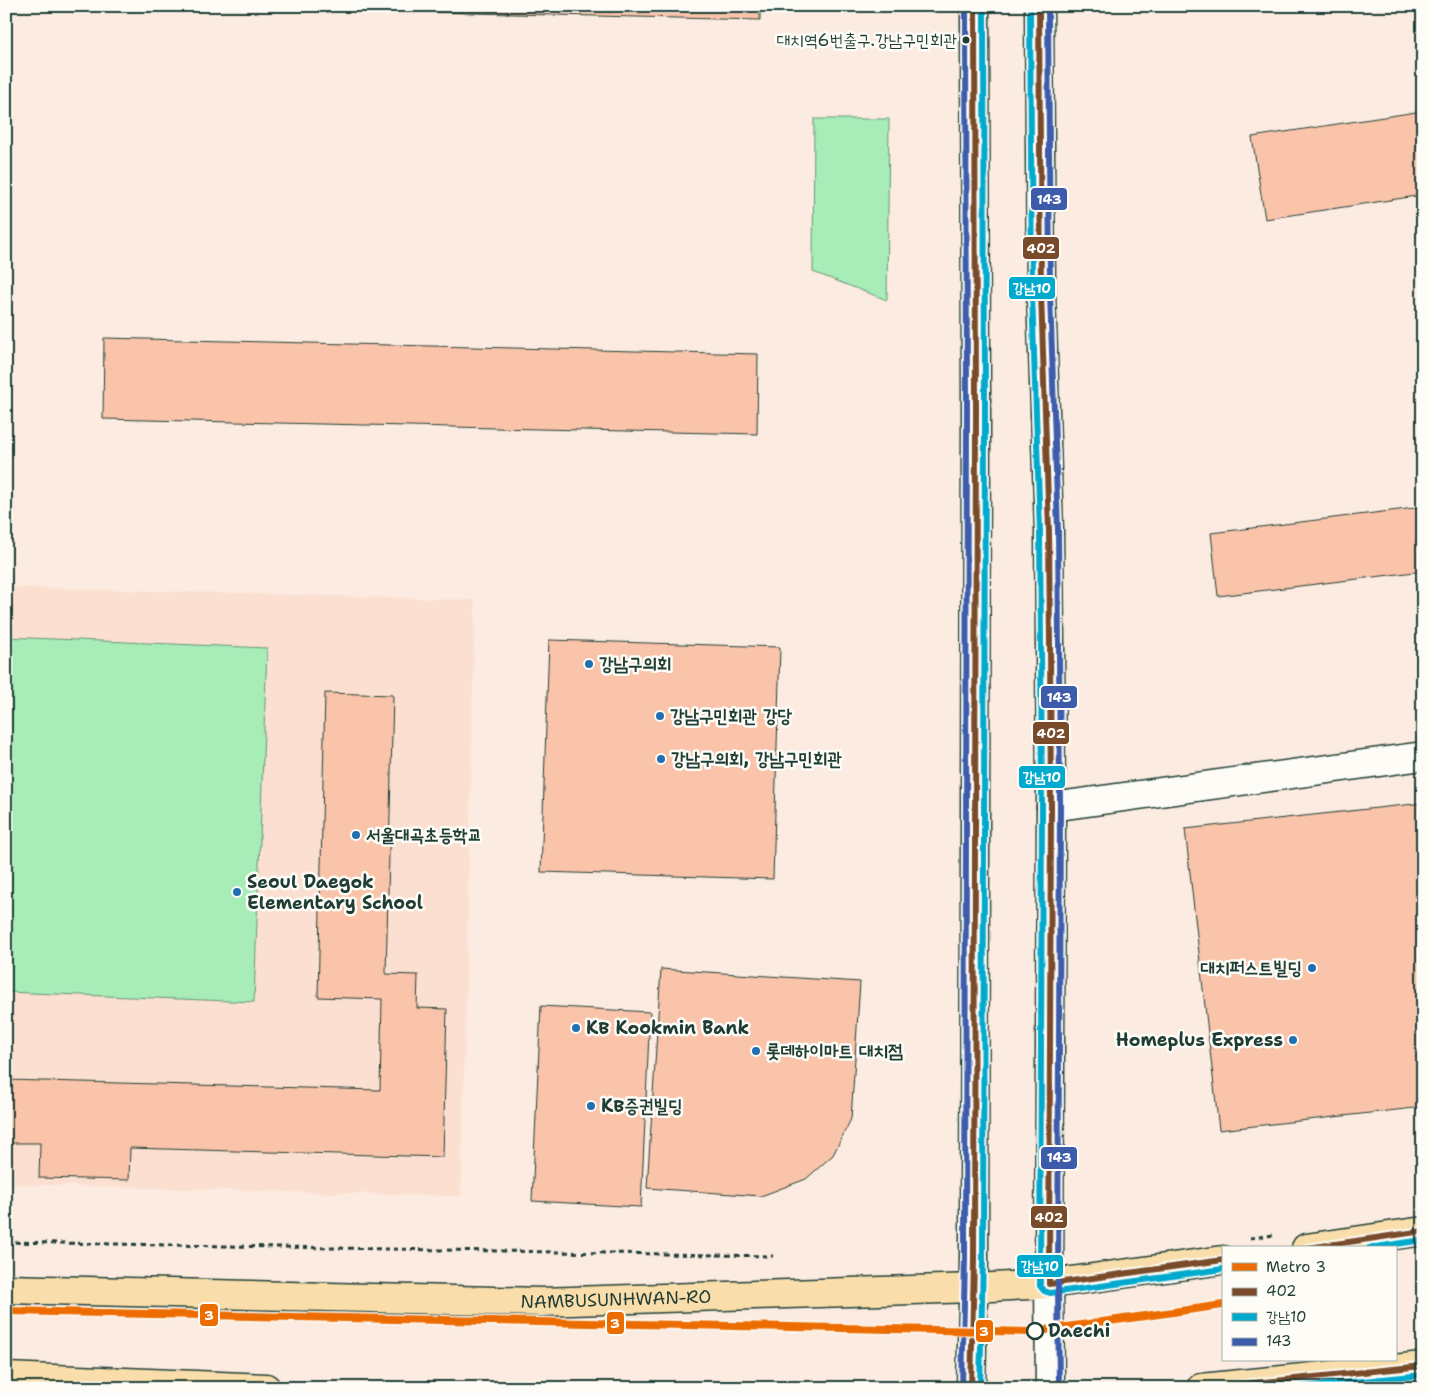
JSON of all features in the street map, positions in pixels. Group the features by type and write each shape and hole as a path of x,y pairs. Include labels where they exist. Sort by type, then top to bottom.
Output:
{"main road":[{"path":"970,1388 974,1288 975,6"},
{"path":"1039,6 1041,293 1049,530 1051,807 1050,1388"},
{"path":"1051,807 1423,756"},
{"path":"1320,1246 1423,1231"},
{"name":"NAMBUSUNHWAN-RO","path":"6,1289 541,1302 1049,1284 1222,1260"},
{"path":"1201,1388 1423,1366"},
{"path":"6,1377 266,1388"}],"path":[{"path":"6,1242 778,1256"}],"shaded area":[{"name":"Seoul Daegok Elementary School","path":"6,587 475,600 461,1196 6,1184"}],"green space":[{"path":"814,119 889,119 887,300 813,272"},
{"path":"6,637 267,648 254,1002 6,992"}],"building":[{"path":"183,6 760,6 760,20"},
{"path":"1423,111 1423,195 1265,219 1252,137"},
{"path":"104,338 758,354 757,434 103,419"},
{"path":"1423,507 1423,571 1218,596 1211,533"},
{"name":"강남구의회, 강남구민회관","path":"549,640 780,647 773,879 541,872"},
{"name":"서울대곡초등학교","path":"325,693 393,695 386,974 418,975 417,1008 447,1009 443,1157 130,1148 129,1180 39,1178 40,1143 6,1143 6,1080 380,1090 382,999 318,997"},
{"name":"대치퍼스트빌딩","path":"1423,803 1423,1107 1219,1130 1185,829"},
{"name":"롯데하이마트 대치점","path":"661,969 860,982 851,1119 833,1155 806,1179 761,1196 647,1188"},
{"name":"KB증권빌딩","path":"541,1006 650,1012 641,1207 532,1201"}],"metro line":[{"name":"3","path":"6,1311 1031,1332 1222,1305"}],"transit line":[{"name":"143","path":"962,1388 965,1260 966,6"},
{"name":"402","path":"971,1388 974,1260 975,6"},
{"name":"강남10","path":"980,1388 983,1260 984,6"},
{"name":"강남10","path":"1030,6 1032,293 1040,531 1041,645 1040,1286 1044,1291 1050,1293 1222,1269"},
{"name":"402","path":"1039,6 1041,293 1049,531 1050,645 1049,1284 1222,1260"},
{"name":"143","path":"1048,6 1050,293 1058,531 1059,645 1059,1388"},
{"name":"402","path":"1322,1246 1423,1231"},
{"name":"강남10","path":"1382,1246 1423,1240"},
{"name":"402","path":"1204,1388 1423,1366"},
{"name":"강남10","path":"1292,1388 1423,1375"}],"place":[{"name":"대치역6번출구.강남구민회관","path":"966,40"},
{"name":"강남구의회","path":"589,664"},
{"name":"강남구민회관 강당","path":"660,716"},
{"name":"강남구의회, 강남구민회관","path":"661,759"},
{"name":"서울대곡초등학교","path":"356,835"},
{"name":"Seoul Daegok Elementary School","path":"237,892"},
{"name":"대치퍼스트빌딩","path":"1312,968"},
{"name":"KB Kookmin Bank","path":"576,1028"},
{"name":"Homeplus Express","path":"1293,1040"},
{"name":"롯데하이마트 대치점","path":"756,1051"},
{"name":"KB증권빌딩","path":"591,1106"},
{"name":"Daechi","path":"1035,1331"}]}
